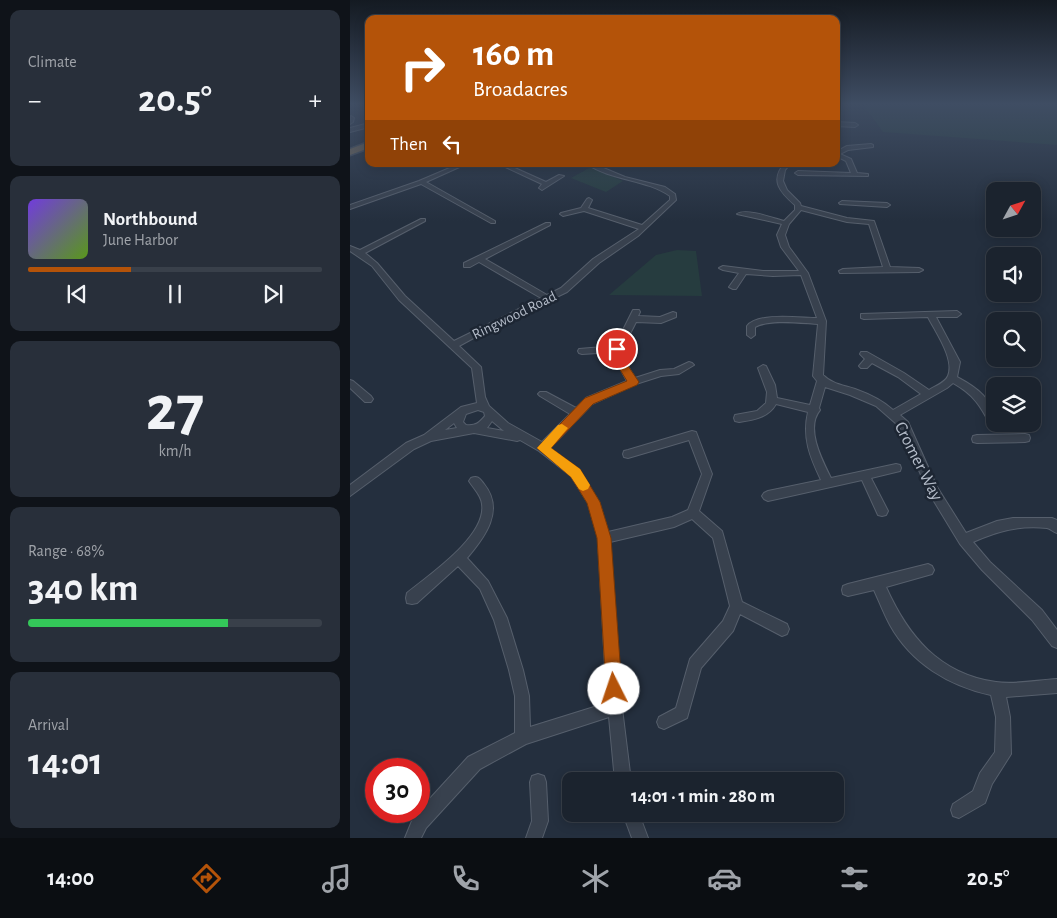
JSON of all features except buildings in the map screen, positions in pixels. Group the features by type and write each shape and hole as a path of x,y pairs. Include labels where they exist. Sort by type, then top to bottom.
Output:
{"highway":[{"path":"350,152 365,146"}],"street":[{"path":"840,152 847,148 870,146"},
{"path":"840,156 849,160 855,174"},
{"path":"350,207 421,182 456,167"},
{"path":"508,167 544,186 561,176"},
{"name":"Ringwood Road","path":"454,345 564,290 596,262 644,228 673,200 673,195 663,188 623,178 597,167"},
{"path":"785,167 780,174 780,185 786,195 799,207 847,220 872,222"},
{"path":"798,173 866,175"},
{"path":"421,182 493,222"},
{"path":"584,209 589,200"},
{"path":"842,203 887,205"},
{"path":"868,204 887,269"},
{"path":"799,207 786,223 781,235 785,247 804,273 822,321 818,376 822,381 815,410 810,421 812,450 828,483"},
{"path":"563,214 584,209 644,228"},
{"path":"740,214 786,223"},
{"path":"360,253 423,220"},
{"path":"467,265 548,224"},
{"path":"350,248 380,268 402,298 476,367 478,392 487,410 486,424 470,430 428,438 410,446 350,491"},
{"path":"479,259 548,299"},
{"path":"723,268 742,272 779,275 804,273"},
{"path":"843,271 919,270"},
{"path":"733,288 742,272"},
{"path":"750,312 759,321"},
{"path":"864,316 957,314"},
{"path":"633,382 619,360 617,349 635,315 661,320 673,315"},
{"path":"894,414 944,386 952,378 954,362 931,315"},
{"path":"751,335 751,326 759,321 822,321"},
{"path":"582,351 617,349"},
{"path":"864,366 867,356 901,375 928,394"},
{"path":"543,448 589,401 633,382 660,373 676,372 689,365"},
{"path":"739,418 764,412 772,400 772,391 763,368"},
{"path":"952,378 975,391 986,404"},
{"name":"Cromer Way","path":"822,381 879,403 894,414 908,433 933,490 964,540 986,566 1037,615 1057,641"},
{"path":"350,383 368,399"},
{"path":"428,438 462,412 478,392"},
{"path":"543,394 577,414"},
{"path":"772,400 815,410"},
{"path":"523,438 463,429 458,422 462,412 478,406 487,410 504,426 543,448 576,473 594,502 604,538 615,708 622,772"},
{"path":"999,432 1003,439"},
{"path":"604,538 674,522 693,513 707,474 692,435 628,454"},
{"path":"977,439 1025,438"},
{"path":"768,496 896,468"},
{"path":"865,476 882,511"},
{"path":"412,598 459,558 482,531 488,514 487,498 475,481"},
{"path":"664,722 682,713 696,664 728,626 737,606 718,535 693,513"},
{"path":"964,540 997,526 1013,523 1055,524"},
{"path":"459,558 484,585 500,618 522,696 523,737"},
{"path":"848,590 928,570"},
{"path":"878,582 896,622 912,645 935,665 964,681 997,689 1057,686"},
{"path":"737,606 782,629"},
{"path":"959,810 979,797 986,779 1003,754 1003,717 997,689"},
{"path":"414,838 420,822 474,763 523,737 615,708"},
{"path":"534,838 540,821 538,782"},
{"path":"634,822 640,838"}],"green space":[{"path":"1032,143 1057,143 1057,145"},
{"path":"591,167 623,181 606,192 571,178"},
{"path":"677,250 696,251 702,296 609,295 656,255"}],"slow traffic":[{"path":"562,428 543,448 576,473 583,485"}],"route":[{"path":"614,689 604,538 594,502 576,473 543,448 589,401 633,382 619,360 617,349"}]}
